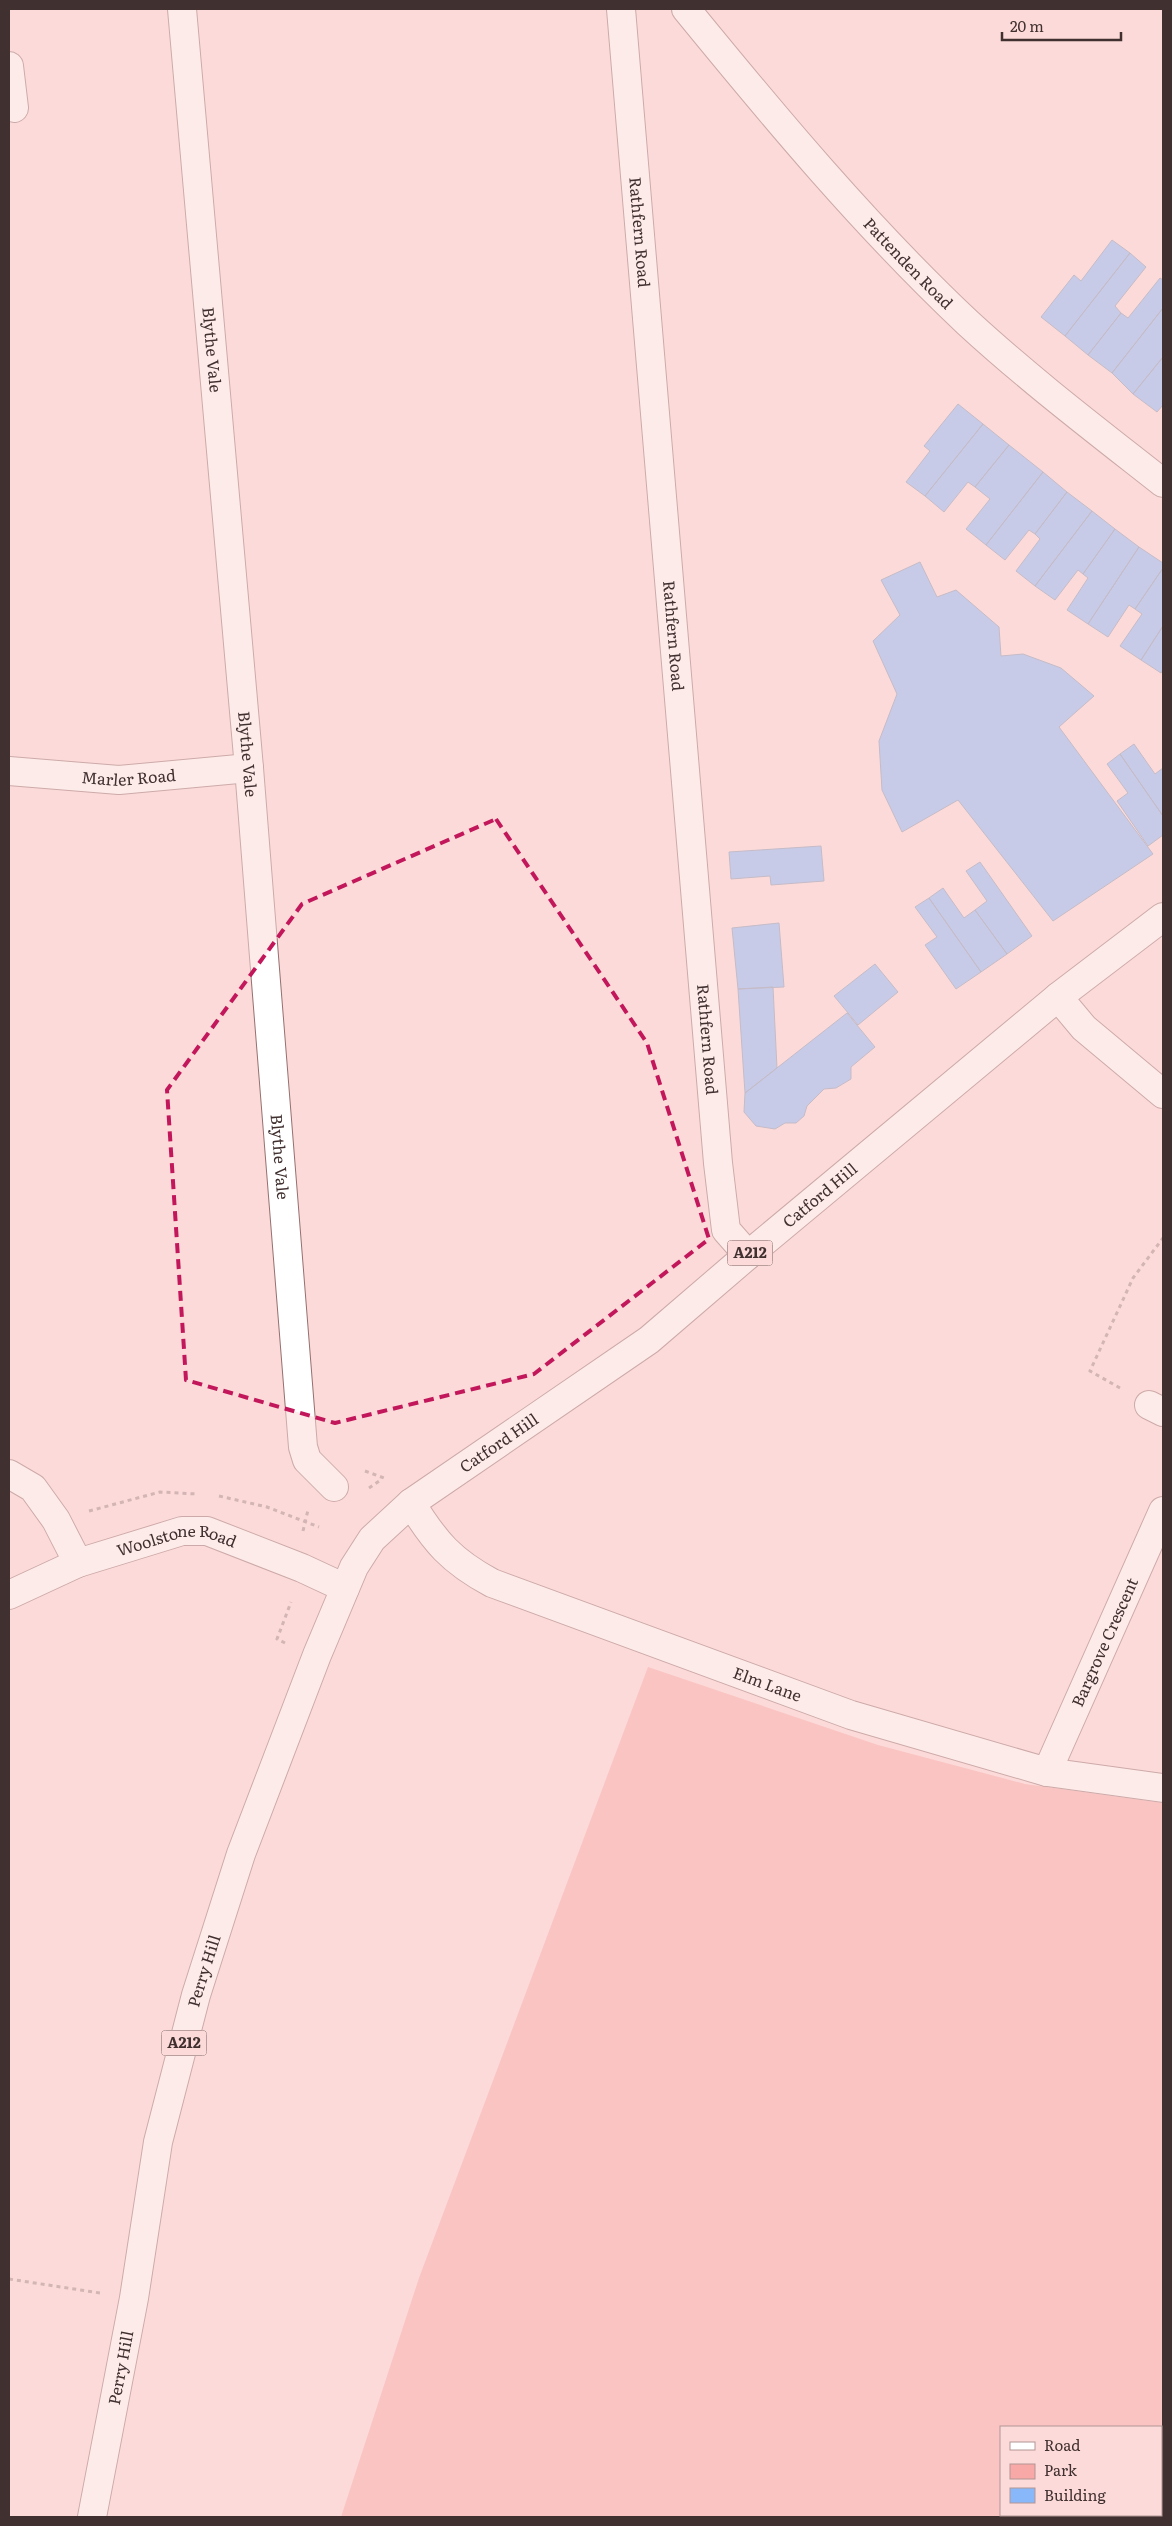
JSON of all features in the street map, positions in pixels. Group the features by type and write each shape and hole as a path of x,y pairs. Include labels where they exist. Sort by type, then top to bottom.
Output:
{"street":[{"name":"Blythe Vale","path":"182,9 249,768 303,1447 308,1460 334,1487"},
{"name":"Rathfern Road","path":"621,9 718,1163 726,1230 748,1255"},
{"name":"Pattenden Road","path":"686,9 850,205 962,316 1070,409 1163,483"},
{"path":"9,66 14,108"},
{"name":"Marler Road","path":"9,771 119,780 249,768"},
{"name":"Catford Hill","path":"345,1588 366,1547 411,1503 649,1340 748,1255 1058,997 1163,917"},
{"path":"1058,997 1084,1028 1163,1094"},
{"path":"9,1474 33,1488 56,1520 78,1562"},
{"name":"Elm Lane","path":"411,1503 429,1532 453,1559 492,1583 851,1715 1048,1772 1163,1788"},
{"name":"Bargrove Crescent","path":"1048,1772 1163,1511"},
{"name":"Woolstone Road","path":"9,1595 78,1562 182,1531 206,1531 302,1568 345,1588"},
{"name":"Perry Hill","path":"92,2517 134,2298 158,2142 196,1995 241,1854 345,1588"}],"path":[{"path":"1156,1408 1090,1371 1133,1278 1163,1238"},
{"path":"252,1508 254,1503"},
{"path":"302,1537 308,1508"},
{"path":"283,1642 277,1639 292,1597"},
{"path":"9,2279 134,2298"}],"highlighted area":[{"path":"496,819 647,1043 709,1239 534,1374 335,1423 186,1380 167,1090 302,904"}],"green space":[{"path":"648,1667 878,1745 1025,1784 1163,1803 1163,2517 341,2517 419,2278"}],"building":[{"path":"1112,240 1130,253 1065,336 1041,317 1074,275 1081,281"},
{"path":"1130,253 1146,267 1115,306 1121,313 1088,355 1065,336"},
{"path":"1160,278 1163,280 1163,308 1112,373 1088,355 1121,313 1128,318"},
{"path":"1163,308 1163,357 1133,394 1112,373"},
{"path":"1163,357 1163,405 1157,412 1133,394"},
{"path":"958,404 983,424 925,496 906,482 930,451 924,446"},
{"path":"983,424 1009,445 975,487 968,482 944,512 925,496"},
{"path":"1009,445 1043,472 986,545 966,529 990,499 975,487"},
{"path":"1043,472 1067,492 1035,534 1029,530 1005,560 986,545"},
{"path":"1067,492 1092,511 1035,586 1016,571 1040,539 1035,534"},
{"path":"1092,511 1115,529 1083,574 1078,570 1055,600 1035,586"},
{"path":"1115,529 1139,547 1088,624 1067,610 1088,578 1083,574"},
{"path":"1139,547 1163,563 1163,568 1135,609 1129,605 1108,637 1088,624"},
{"path":"920,562 937,597 956,590 999,627 1001,656 1023,654 1061,668 1094,696 1059,727 1153,854 1053,921 958,800 902,832 882,790 879,741 897,694 873,641 900,615 881,580"},
{"path":"1163,568 1163,626 1141,660 1120,646 1142,614 1135,609"},
{"path":"1163,626 1163,670 1161,673 1141,660"},
{"path":"1134,744 1155,774 1163,768 1163,816 1120,754"},
{"path":"1120,754 1163,816 1163,835 1148,846 1117,801 1128,793 1107,764"},
{"path":"821,846 824,881 771,885 770,876 731,879 729,852"},
{"path":"980,862 1032,936 1007,954 975,910 987,901 966,871"},
{"path":"943,888 964,918 975,910 1007,954 981,972 929,898"},
{"path":"929,898 981,972 956,989 925,945 937,937 915,907"},
{"path":"779,923 784,987 738,989 732,928"},
{"path":"875,964 898,992 858,1025 834,996"},
{"path":"773,987 777,1068 745,1093 738,989"},
{"path":"847,1013 875,1047 851,1067 851,1079 836,1088 824,1089 807,1106 804,1116 796,1123 785,1123 775,1129 756,1126 744,1112 745,1093"}]}
